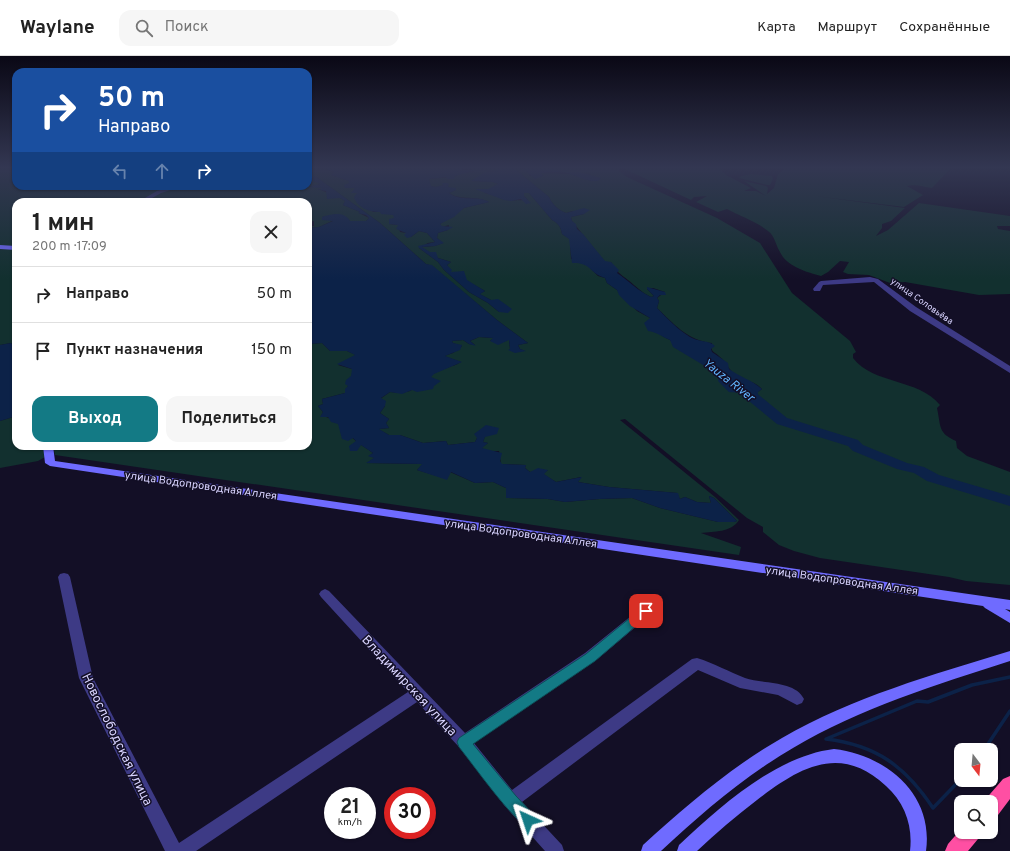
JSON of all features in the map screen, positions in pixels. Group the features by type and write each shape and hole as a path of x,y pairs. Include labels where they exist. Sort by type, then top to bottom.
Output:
{"highway":[{"path":"998,800 1010,785"},
{"path":"954,851 965,839"}],"street":[{"path":"0,247 12,248"},
{"name":"улица Соловьёва","path":"816,289 821,283 870,279 876,280 913,310 1010,370"},
{"name":"улица Водопроводная Аллея","path":"48,450 50,463 1010,605"},
{"name":"Новослободская улица","path":"64,577 86,678 174,851"},
{"name":"Владимирская улица","path":"324,594 464,742 511,801 556,851"},
{"path":"976,600 993,606 1010,618"},
{"path":"464,742 590,657 646,611"},
{"path":"649,851 721,788 794,739 848,712 885,697 1010,656"},
{"path":"511,801 697,663 745,684 781,690 797,699"},
{"path":"181,851 417,694"},
{"path":"685,851 738,805 771,780 796,765 808,760 826,756 844,757 863,762 880,771 894,782 906,797 913,812 919,831 918,851"}],"green space":[{"path":"0,205 12,205 12,344 11,343 0,345"},
{"path":"312,205 343,205 360,212 359,213 369,218 366,221 350,221 338,214 322,217 334,220 319,227 312,228 312,226 314,226 314,221 312,221"},
{"path":"355,205 367,205 373,212 394,215 394,219 389,224 398,225 400,232 406,233 411,237 419,231 427,233 435,242 428,243 419,248 438,262 444,270 469,292 488,303 499,312 491,300 479,294 485,291 451,272 447,265 451,262 438,258 421,247 435,246 443,243 437,238 438,233 448,230 449,225 442,227 440,224 464,208 476,205 539,205 552,220 556,222 561,229 562,234 570,239 571,259 586,264 598,276 605,278 607,283 617,290 637,311 650,318 660,334 749,398 762,389 756,384 734,374 722,359 713,352 712,343 703,342 688,335 657,308 659,301 657,298 665,292 653,288 647,289 654,296 651,297 620,274 611,262 605,262 572,221 571,217 584,214 572,211 566,213 555,205 689,205 717,218 760,243 792,293 850,341 856,352 853,354 853,358 862,367 872,373 908,385 931,396 940,405 937,408 941,429 946,435 956,441 957,448 967,456 1010,472 1010,585 966,581 949,577 820,558 779,545 763,532 763,527 747,518 625,419 620,420 715,497 739,520 732,527 727,529 701,533 741,547 739,555 55,455 54,450 312,450 312,344 322,343 330,351 347,351 356,355 338,365 352,369 352,376 345,393 322,399 323,404 318,406 323,412 321,416 337,422 357,442 373,453 369,456 375,458 367,463 423,464 417,470 447,479 450,472 475,483 493,482 506,488 506,498 548,499 565,502 632,498 660,508 718,522 737,521 714,498 709,496 711,503 697,502 685,497 680,499 677,493 609,487 578,482 581,477 556,482 543,474 548,470 530,472 525,468 526,465 501,464 499,451 489,451 481,448 488,443 483,442 485,436 477,438 475,442 448,445 446,441 423,443 400,435 389,435 378,429 389,428 386,423 389,419 380,413 385,406 380,399 390,392 399,393 411,391 435,373 461,362 444,356 453,353 462,346 453,343 452,341 463,340 469,344 475,345 470,341 479,337 494,338 490,341 509,340 509,350 525,351 520,349 518,345 528,343 497,320 432,266 426,264 380,223"},
{"path":"703,205 883,205 905,208 891,221 882,224 882,228 876,236 888,230 917,205 934,205 1010,216 1010,226 997,226 998,229 1010,231 1010,294 979,295 905,282 890,283 869,275 848,274 843,272 849,262 840,261 821,276 810,273 787,262 772,236 768,231 759,225 727,209 718,212"},
{"path":"889,205 907,205 904,207"},
{"path":"12,417 12,450 44,450 45,457 38,461 0,468 0,421"}],"water":[{"path":"343,205 355,205 380,223 426,264 432,265 497,320 528,343 518,345 520,349 526,351 515,353 508,350 510,349 509,340 498,345 490,341 493,338 479,337 470,341 476,346 463,340 452,341 453,343 462,345 460,350 445,356 462,362 434,374 431,377 441,381 434,386 433,389 417,392 412,390 402,394 390,392 381,398 386,401 385,406 380,413 389,419 386,423 389,428 379,429 389,435 400,435 423,443 446,441 448,445 475,442 477,438 474,434 486,425 499,428 497,434 485,437 483,442 488,443 482,448 502,453 500,461 502,464 526,465 525,468 530,472 538,468 548,470 544,474 556,482 582,477 578,482 609,487 678,493 680,499 685,497 697,502 711,503 709,496 714,498 737,521 718,522 660,508 632,498 565,502 548,499 506,498 506,488 493,482 475,483 451,472 447,480 417,470 422,464 366,463 374,458 368,456 373,453 361,445 357,451 350,451 349,446 356,441 353,438 348,441 342,439 338,424 331,422 328,417 320,417 323,412 318,406 323,404 322,399 345,393 345,389 348,386 345,384 346,380 351,376 352,369 337,364 355,355 347,351 330,351 322,343 312,344 312,228 319,227 333,221 322,220 322,217 330,215 338,214 344,216 350,221 366,221 369,218 366,215 358,213 360,212"},
{"path":"359,205 476,205 464,208 454,217 440,224 442,226 453,227 438,233 437,238 444,243 435,246 422,247 430,252 436,252 438,258 451,262 447,265 452,270 451,272 464,271 467,280 485,291 480,294 491,300 498,299 512,309 508,313 499,312 488,303 469,292 444,270 438,262 419,248 418,246 435,242 427,233 419,231 407,238 404,235 406,233 396,229 398,225 389,224 389,219 394,218 393,215 381,214 380,212 361,207"},
{"path":"539,205 555,205 566,213 584,208 590,210 584,214 571,217 572,221 576,224 577,229 583,234 605,261 611,262 619,270 617,273 646,295 651,297 654,296 647,289 647,287 665,292 666,295 660,295 657,298 659,301 657,308 685,334 696,340 713,344 715,346 711,349 712,352 728,363 729,369 762,389 758,392 758,401 749,398 742,393 729,392 718,381 720,375 673,347 670,340 657,333 648,331 644,323 650,318 630,306 619,295 617,290 607,283 605,278 583,264 572,263 569,239 562,234 559,226"},
{"path":"11,343 12,344 12,417 0,421 0,345"}],"waterway":[{"name":"Yauza River","path":"743,389 782,421 853,443 858,448 902,466 919,470 933,478 1010,501"},
{"path":"954,786 933,808 912,780 888,760 860,746 826,739 917,701 928,702 972,685 1010,677"},
{"path":"989,743 1010,711"}],"route":[{"path":"528,820 464,742 590,657 646,611"}]}
